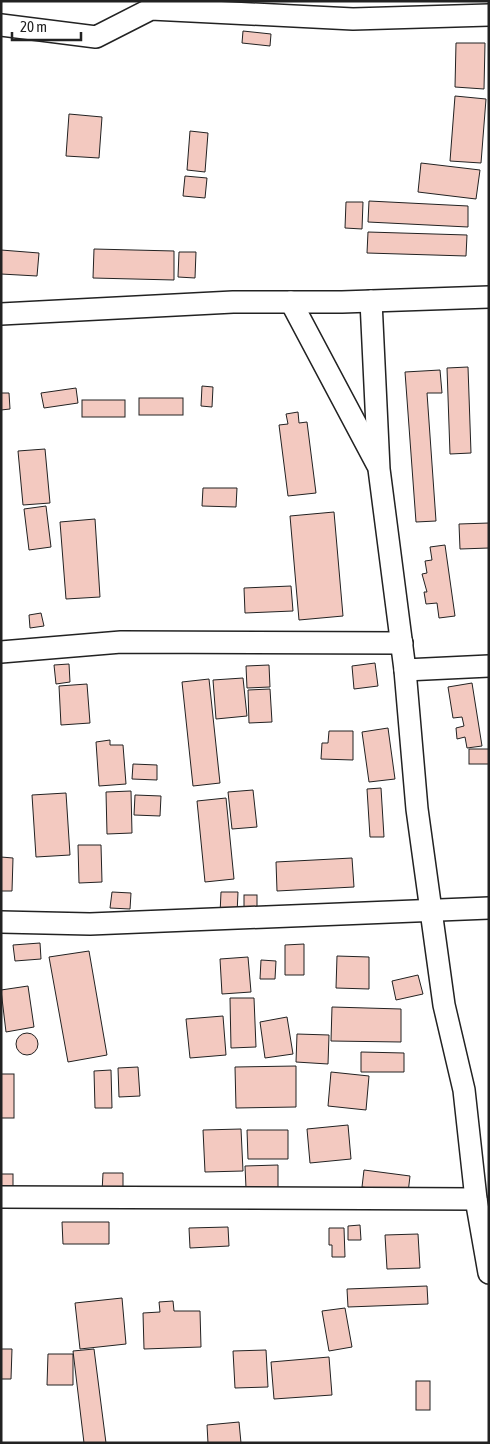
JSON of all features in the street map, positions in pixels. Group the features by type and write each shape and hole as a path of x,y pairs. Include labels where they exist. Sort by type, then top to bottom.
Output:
{"street":[{"path":"1,25 96,37 150,9 353,19 489,15"},
{"path":"1,314 233,302 371,301 489,297"},
{"path":"371,301 379,469 402,643 418,810 444,1005 464,1090 476,1199 489,1273"},
{"path":"291,302 379,469"},
{"path":"1,652 121,642 402,643"},
{"path":"405,670 489,666"},
{"path":"1,922 90,924 489,908"},
{"path":"1,1197 476,1199"}],"building":[{"path":"243,31 271,34 270,46 242,43"},
{"path":"456,43 485,43 484,89 455,87"},
{"path":"455,96 486,99 481,163 450,161"},
{"path":"69,114 102,117 99,158 66,156"},
{"path":"190,131 208,133 205,172 187,170"},
{"path":"421,163 480,170 476,199 418,192"},
{"path":"185,176 207,178 205,198 183,196"},
{"path":"369,201 468,206 468,227 368,222"},
{"path":"346,202 363,202 362,229 345,228"},
{"path":"368,232 467,235 466,256 367,253"},
{"path":"94,249 174,251 174,280 93,278"},
{"path":"1,250 39,253 37,276 1,274"},
{"path":"179,252 196,252 195,278 178,277"},
{"path":"468,367 471,453 450,454 447,368"},
{"path":"440,370 442,393 427,393 436,521 416,522 405,372"},
{"path":"202,386 213,387 212,407 201,406"},
{"path":"76,388 78,403 44,408 41,393"},
{"path":"1,393 9,393 10,409 1,410"},
{"path":"139,398 183,398 183,415 139,415"},
{"path":"82,400 125,400 125,417 82,417"},
{"path":"298,412 299,423 307,422 316,493 288,496 279,425 288,424 286,414"},
{"path":"45,449 50,503 23,505 18,451"},
{"path":"203,488 237,488 236,507 202,506"},
{"path":"46,506 51,547 29,550 24,509"},
{"path":"334,512 343,616 299,620 290,516"},
{"path":"95,519 100,597 66,599 60,522"},
{"path":"489,523 489,548 460,549 459,524"},
{"path":"445,545 455,616 439,618 437,603 426,604 424,592 427,592 422,574 427,573 425,561 432,560 430,547"},
{"path":"291,586 293,611 245,613 244,588"},
{"path":"41,613 44,626 30,628 29,615"},
{"path":"375,663 378,686 354,689 352,666"},
{"path":"69,664 70,682 56,684 54,665"},
{"path":"269,665 270,687 247,688 246,666"},
{"path":"243,678 247,716 216,719 213,680"},
{"path":"209,679 220,783 193,786 182,682"},
{"path":"472,683 482,746 467,748 465,737 457,739 456,728 464,726 462,717 453,718 448,687"},
{"path":"87,684 90,723 61,725 59,686"},
{"path":"270,689 272,722 249,723 248,690"},
{"path":"388,728 395,779 369,782 362,732"},
{"path":"329,731 353,731 353,760 321,759 322,743 328,743"},
{"path":"110,740 110,745 123,745 126,784 99,786 96,742"},
{"path":"469,749 489,749 489,764 469,764"},
{"path":"133,764 157,765 157,780 132,779"},
{"path":"381,788 384,837 370,837 367,789"},
{"path":"253,790 257,827 232,829 228,792"},
{"path":"131,791 132,833 107,834 106,792"},
{"path":"66,793 70,855 36,857 32,795"},
{"path":"135,795 161,796 160,816 134,815"},
{"path":"226,798 234,879 205,882 197,801"},
{"path":"78,845 101,845 102,882 79,883"},
{"path":"1,857 13,858 12,891 1,891"},
{"path":"352,858 354,887 277,891 276,862"},
{"path":"112,892 131,893 130,909 110,908"},
{"path":"221,892 238,892 237,914 220,914"},
{"path":"244,895 257,895 257,912 244,912"},
{"path":"40,943 41,959 15,961 13,945"},
{"path":"304,944 304,975 285,975 285,945"},
{"path":"89,951 107,1055 68,1062 49,957"},
{"path":"337,956 369,957 369,989 336,988"},
{"path":"248,957 251,992 222,994 220,959"},
{"path":"261,960 276,961 275,979 260,979"},
{"path":"418,975 423,994 396,1000 392,981"},
{"path":"28,986 34,1027 6,1032 1,990"},
{"path":"230,998 254,998 256,1047 231,1048"},
{"path":"332,1007 401,1009 401,1042 331,1041"},
{"path":"223,1016 226,1055 190,1058 186,1019"},
{"path":"287,1017 293,1054 265,1058 260,1022"},
{"path":"27,1033 35,1036 38,1044 35,1052 27,1055 19,1052 16,1044 19,1036"},
{"path":"297,1034 329,1035 328,1064 296,1062"},
{"path":"361,1052 404,1053 404,1072 361,1072"},
{"path":"296,1066 296,1107 236,1108 235,1067"},
{"path":"138,1067 140,1096 119,1097 118,1068"},
{"path":"111,1070 112,1108 95,1108 94,1071"},
{"path":"331,1072 369,1076 366,1110 328,1106"},
{"path":"1,1074 14,1074 14,1118 1,1118"},
{"path":"348,1125 351,1159 310,1163 307,1129"},
{"path":"241,1129 243,1171 205,1172 203,1130"},
{"path":"247,1130 288,1130 288,1159 248,1159"},
{"path":"278,1165 278,1188 246,1188 245,1166"},
{"path":"364,1170 410,1176 408,1193 362,1187"},
{"path":"103,1173 123,1173 123,1193 102,1192"},
{"path":"1,1174 13,1174 13,1192 1,1192"},
{"path":"62,1222 109,1222 109,1244 63,1244"},
{"path":"360,1225 361,1240 348,1240 348,1226"},
{"path":"228,1227 229,1246 190,1248 189,1228"},
{"path":"329,1228 344,1228 345,1257 332,1257 332,1245 329,1245"},
{"path":"418,1234 420,1268 387,1269 385,1235"},
{"path":"427,1286 428,1304 348,1307 347,1289"},
{"path":"122,1298 126,1344 80,1349 75,1303"},
{"path":"173,1301 174,1311 200,1311 201,1347 144,1349 143,1313 160,1312 159,1302"},
{"path":"345,1308 352,1347 329,1351 322,1311"},
{"path":"1,1349 12,1349 11,1379 1,1379"},
{"path":"94,1349 106,1443 84,1443 73,1351"},
{"path":"266,1350 268,1387 235,1388 233,1351"},
{"path":"48,1354 73,1354 73,1385 47,1385"},
{"path":"329,1357 332,1395 274,1399 271,1362"},
{"path":"416,1381 430,1381 430,1410 416,1410"},
{"path":"239,1422 241,1443 208,1443 207,1425"}]}
